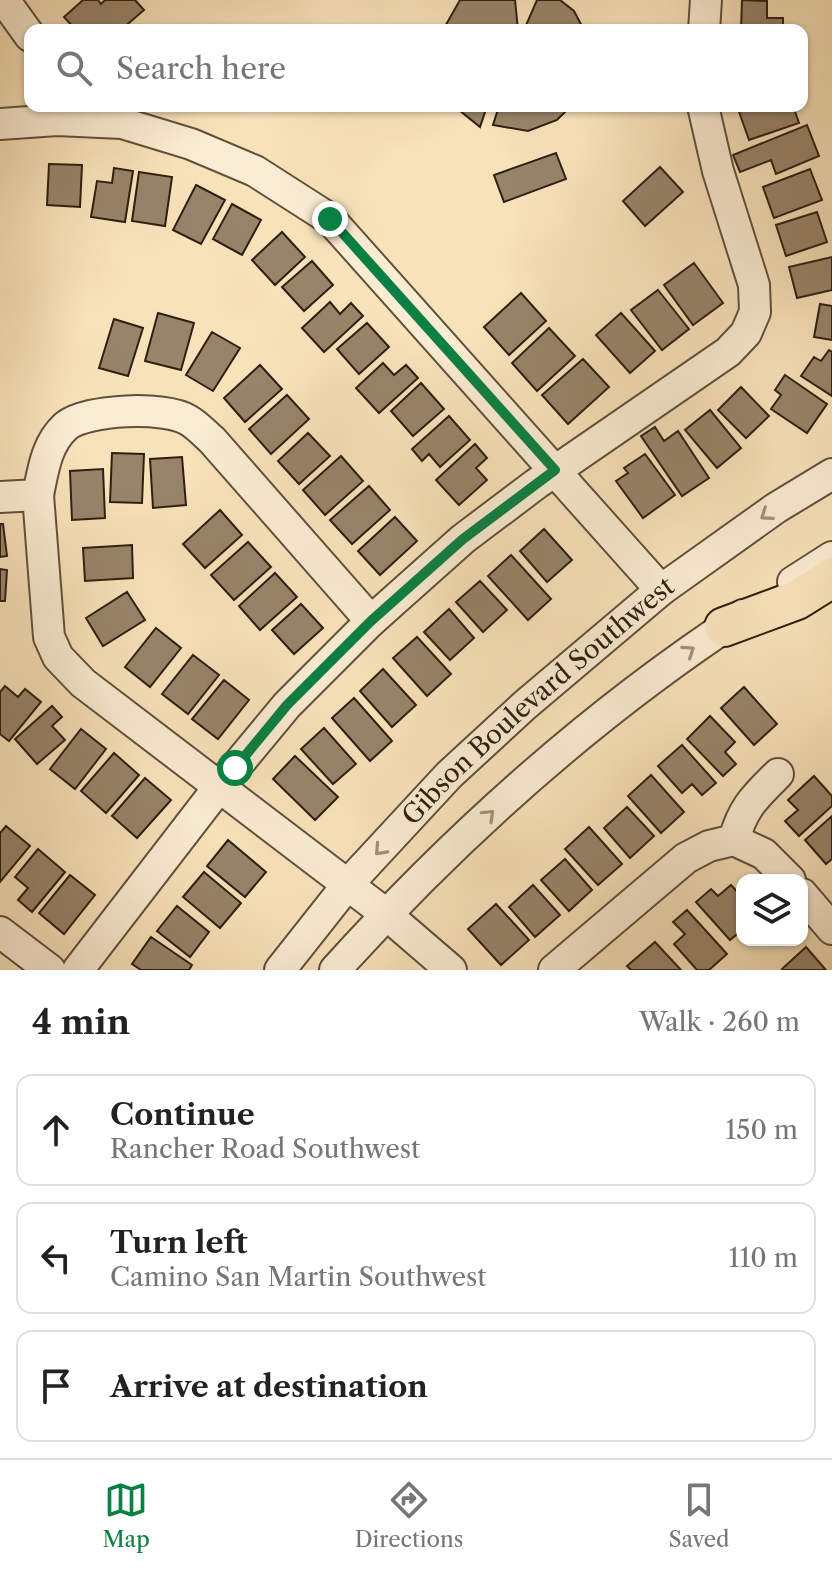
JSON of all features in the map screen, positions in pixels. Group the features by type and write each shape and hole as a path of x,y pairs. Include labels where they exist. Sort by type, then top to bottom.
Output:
{"main road":[{"path":"724,627 797,600 832,578"}],"street":[{"path":"4,0 24,28"},
{"path":"704,24 706,0"},
{"path":"78,970 219,787 287,705 371,621 463,539 555,470 728,352 746,333 755,312 754,285 718,171 704,112"},
{"path":"0,124 55,113 122,123 191,144 255,171 330,219 661,590"},
{"path":"371,621 212,440 187,419 162,412 99,413 67,425 47,452 38,495 49,637 58,657 83,683 348,884 451,970"},
{"name":"Gibson Boulevard Southwest","path":"280,970 348,884 449,775 525,705 661,590 776,508 832,474"},
{"path":"0,497 38,495"},
{"name":"Gibson Boulevard Southwest","path":"335,970 386,914 525,781 681,656 832,557"},
{"path":"734,840 740,817 751,800 778,774"},
{"path":"554,970 686,858 709,846 734,840 764,854 784,874"},
{"path":"808,901 832,929"},
{"path":"0,932 50,970"}],"building":[{"path":"83,0 98,0 101,4 105,0 135,0 144,10 128,24 70,24 64,17"},
{"path":"460,0 515,0 517,24 446,24"},
{"path":"537,0 560,0 574,11 581,24 527,24"},
{"path":"742,0 767,1 767,18 783,18 783,24 741,24"},
{"path":"461,112 485,112 480,127"},
{"path":"497,112 565,112 557,120 528,131 493,125"},
{"path":"739,112 795,112 799,123 749,140"},
{"path":"807,125 819,156 776,174 771,160 740,172 733,155"},
{"path":"556,153 566,179 504,202 494,175"},
{"path":"49,164 82,165 80,207 47,205"},
{"path":"660,167 683,192 645,226 623,201"},
{"path":"114,168 133,171 125,222 91,217 97,181 112,183"},
{"path":"810,169 822,200 774,218 763,187"},
{"path":"139,172 172,177 165,226 132,221"},
{"path":"196,185 225,200 201,244 173,230"},
{"path":"232,204 261,220 242,255 213,239"},
{"path":"817,212 827,242 786,256 776,225"},
{"path":"282,232 305,257 275,285 252,260"},
{"path":"832,257 832,290 797,298 789,267"},
{"path":"312,261 333,285 304,311 282,287"},
{"path":"694,263 723,303 693,325 664,285"},
{"path":"658,290 689,329 662,350 631,310"},
{"path":"521,293 546,321 509,355 484,327"},
{"path":"330,302 340,314 351,303 363,316 324,352 302,328"},
{"path":"820,304 832,306 832,340 814,337"},
{"path":"158,313 194,323 181,370 145,361"},
{"path":"621,313 655,351 630,373 596,335"},
{"path":"114,319 143,328 128,376 99,368"},
{"path":"367,323 389,347 359,374 337,349"},
{"path":"549,328 575,356 537,391 512,363"},
{"path":"212,332 240,348 213,391 186,375"},
{"path":"829,350 832,352 832,396 801,376 814,357 821,361"},
{"path":"583,359 609,387 568,424 542,395"},
{"path":"383,363 394,375 406,365 418,378 379,413 356,388"},
{"path":"260,365 282,389 245,422 224,398"},
{"path":"785,375 827,404 807,433 771,409 781,395 775,390"},
{"path":"421,383 444,409 413,436 391,411"},
{"path":"741,387 769,416 746,438 718,410"},
{"path":"287,395 309,419 271,454 249,429"},
{"path":"710,410 741,448 717,468 685,430"},
{"path":"449,416 470,440 440,467 429,454 422,461 412,449"},
{"path":"655,427 664,441 678,431 709,478 682,496 641,436"},
{"path":"308,433 330,456 299,484 278,461"},
{"path":"475,444 487,458 476,468 487,480 459,505 436,480"},
{"path":"112,453 144,454 142,503 110,502"},
{"path":"645,454 675,495 643,518 616,481 628,473 624,468"},
{"path":"341,456 363,481 325,515 303,490"},
{"path":"182,457 186,505 153,508 150,459"},
{"path":"103,469 105,518 72,520 70,471"},
{"path":"369,486 390,510 352,544 330,520"},
{"path":"220,510 242,535 205,568 183,544"},
{"path":"395,517 417,541 380,575 358,551"},
{"path":"0,524 3,524 7,556 0,557"},
{"path":"544,529 572,560 547,582 520,551"},
{"path":"248,542 271,567 234,600 211,575"},
{"path":"132,545 133,578 85,581 83,548"},
{"path":"511,555 551,599 528,620 488,576"},
{"path":"0,569 7,570 5,601 0,601"},
{"path":"275,573 297,597 260,630 239,606"},
{"path":"480,581 507,610 483,632 456,602"},
{"path":"127,592 145,620 103,646 86,618"},
{"path":"301,604 323,628 294,654 272,630"},
{"path":"449,609 474,638 450,660 424,632"},
{"path":"156,628 181,648 150,687 125,667"},
{"path":"417,637 451,674 427,696 393,658"},
{"path":"193,655 219,675 188,714 162,694"},
{"path":"383,669 416,705 392,727 360,691"},
{"path":"224,680 249,700 218,739 192,719"},
{"path":"5,686 18,697 25,689 41,702 9,741 0,734 0,692"},
{"path":"744,687 777,724 754,745 721,708"},
{"path":"354,698 392,741 370,761 332,718"},
{"path":"52,706 62,717 52,726 65,740 37,764 15,739"},
{"path":"710,716 735,742 725,752 736,764 723,776 687,739"},
{"path":"324,728 356,764 333,784 301,749"},
{"path":"81,729 106,749 75,789 50,769"},
{"path":"682,745 716,783 702,795 692,784 682,793 658,766"},
{"path":"114,753 139,775 106,813 81,791"},
{"path":"295,756 338,797 315,820 273,779"},
{"path":"651,775 684,812 661,833 628,796"},
{"path":"814,776 832,796 832,806 799,836 785,821 798,810 788,800"},
{"path":"145,778 171,800 137,838 112,816"},
{"path":"627,807 654,836 630,858 604,828"},
{"path":"832,816 832,859 826,864 805,840"},
{"path":"6,826 30,846 0,882 0,833"},
{"path":"589,827 622,864 598,885 565,849"},
{"path":"228,840 266,872 245,897 207,866"},
{"path":"38,849 65,872 32,912 18,900 28,888 15,877"},
{"path":"565,859 592,890 569,911 541,880"},
{"path":"204,872 241,903 220,928 183,897"},
{"path":"70,875 95,895 64,934 39,913"},
{"path":"533,885 560,915 535,937 509,907"},
{"path":"731,885 736,890 736,935 730,940 696,902 711,889 718,896"},
{"path":"496,904 529,940 501,965 468,929"},
{"path":"177,906 209,932 190,957 157,931"},
{"path":"687,910 727,954 709,970 697,970 674,944 685,934 673,922"},
{"path":"151,937 192,965 189,970 141,970 132,964"},
{"path":"655,942 681,970 631,970 627,966"},
{"path":"806,947 826,970 782,969"}],"route":[{"path":"235,768 287,705 371,621 463,539 555,470 330,219"}]}
